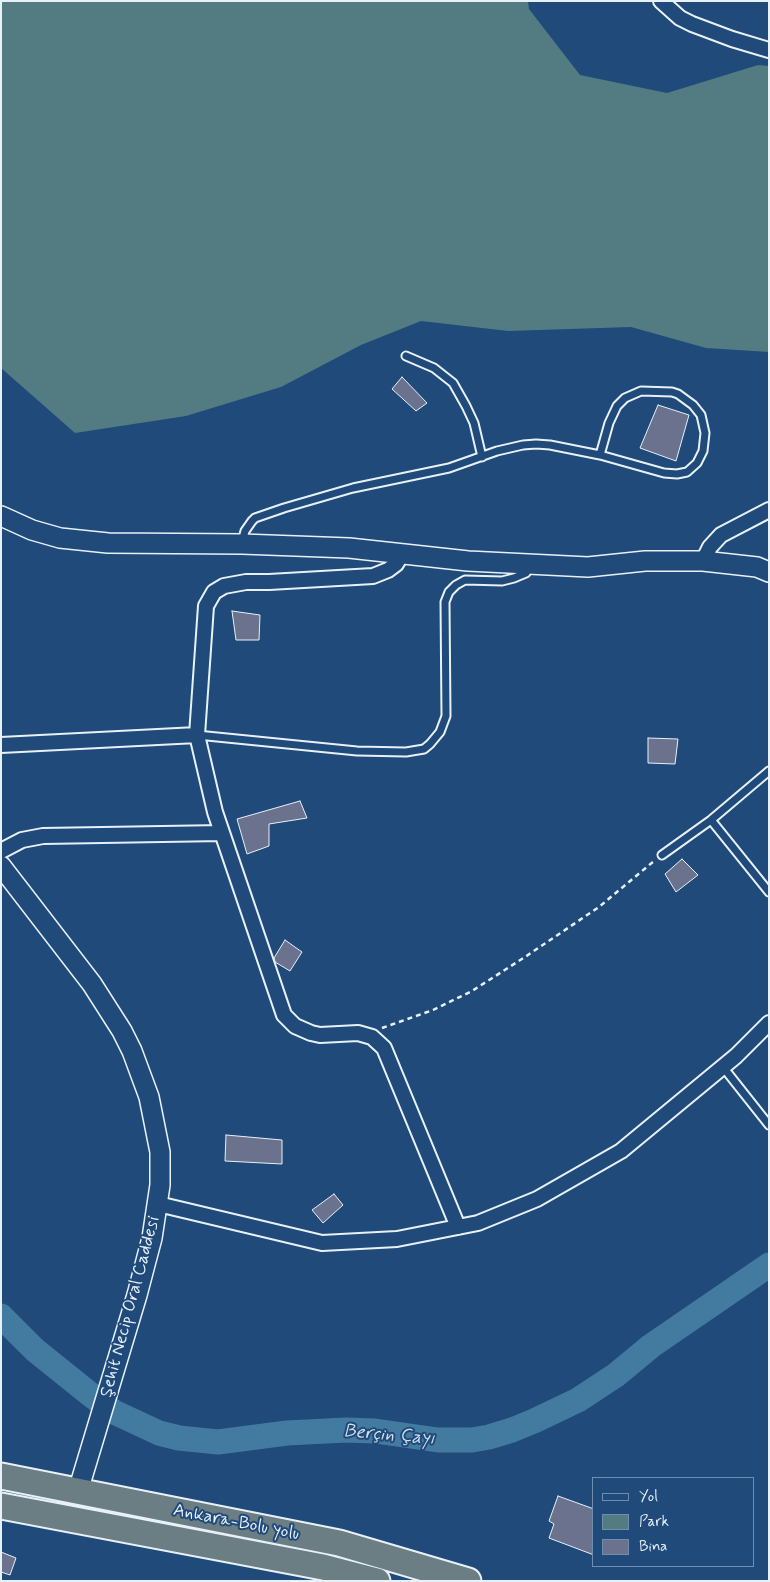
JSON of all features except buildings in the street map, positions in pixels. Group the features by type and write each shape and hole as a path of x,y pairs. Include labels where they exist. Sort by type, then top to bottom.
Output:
{"highway":[{"name":"Ankara-Bolu yolu","path":"1,1476 339,1543 461,1580"},
{"name":"Ankara-Bolu yolu","path":"1,1506 323,1566 377,1581"}],"street":[{"path":"661,1 670,10 692,24 769,50"},
{"path":"702,561 710,547 721,535 769,510"},
{"path":"1,516 32,530 60,538 108,543 242,544 349,548 468,560 588,567 645,561 702,561 757,567 769,572"},
{"path":"402,554 396,564 388,570 373,576 246,582 224,586 214,592 206,606 198,734 209,790 222,833 284,1015 295,1026 311,1033 320,1035 358,1033 372,1037 384,1048 458,1227"},
{"path":"1,745 198,734"},
{"path":"1,850 22,840 43,836 222,833"},
{"name":"Şehit Necip Oral Caddesi","path":"1,866 110,1011 132,1051 149,1097 154,1114 160,1152 158,1204 146,1263 78,1491"},
{"path":"158,1204 322,1243 397,1239 478,1223 537,1199 621,1151 736,1056 769,1023"}],"lane":[{"path":"406,356 434,368 452,383 474,423 482,457"},
{"path":"242,544 246,528 255,518 345,490 448,468 511,447 536,444 600,455 655,472 670,474 687,472 698,463 703,451 705,433 701,415 693,405 678,394 672,392 641,391 626,398 617,406 600,455"},
{"path":"198,734 357,751 406,752 424,749 440,732 446,716 445,602 449,592 456,584 465,580 502,581 514,578 528,571 530,564"},
{"path":"662,855 711,820 769,772"},
{"path":"711,820 769,892"},
{"path":"723,1067 769,1125"}],"path":[{"path":"372,1037 384,1026 453,1001 518,962 598,907 662,855"}],"green space":[{"path":"1,1 528,1 529,9 580,75 667,93 758,65 769,66 769,352 706,348 631,327 508,331 421,321 361,345 281,387 186,416 75,433 1,368"}],"waterway":[{"name":"Berçin Çayı","path":"1,1316 35,1350 91,1395 114,1412 159,1433 179,1438 218,1442 287,1433 346,1430 375,1431 438,1440 472,1440 512,1430 578,1400 616,1375 651,1346 769,1265"}]}
